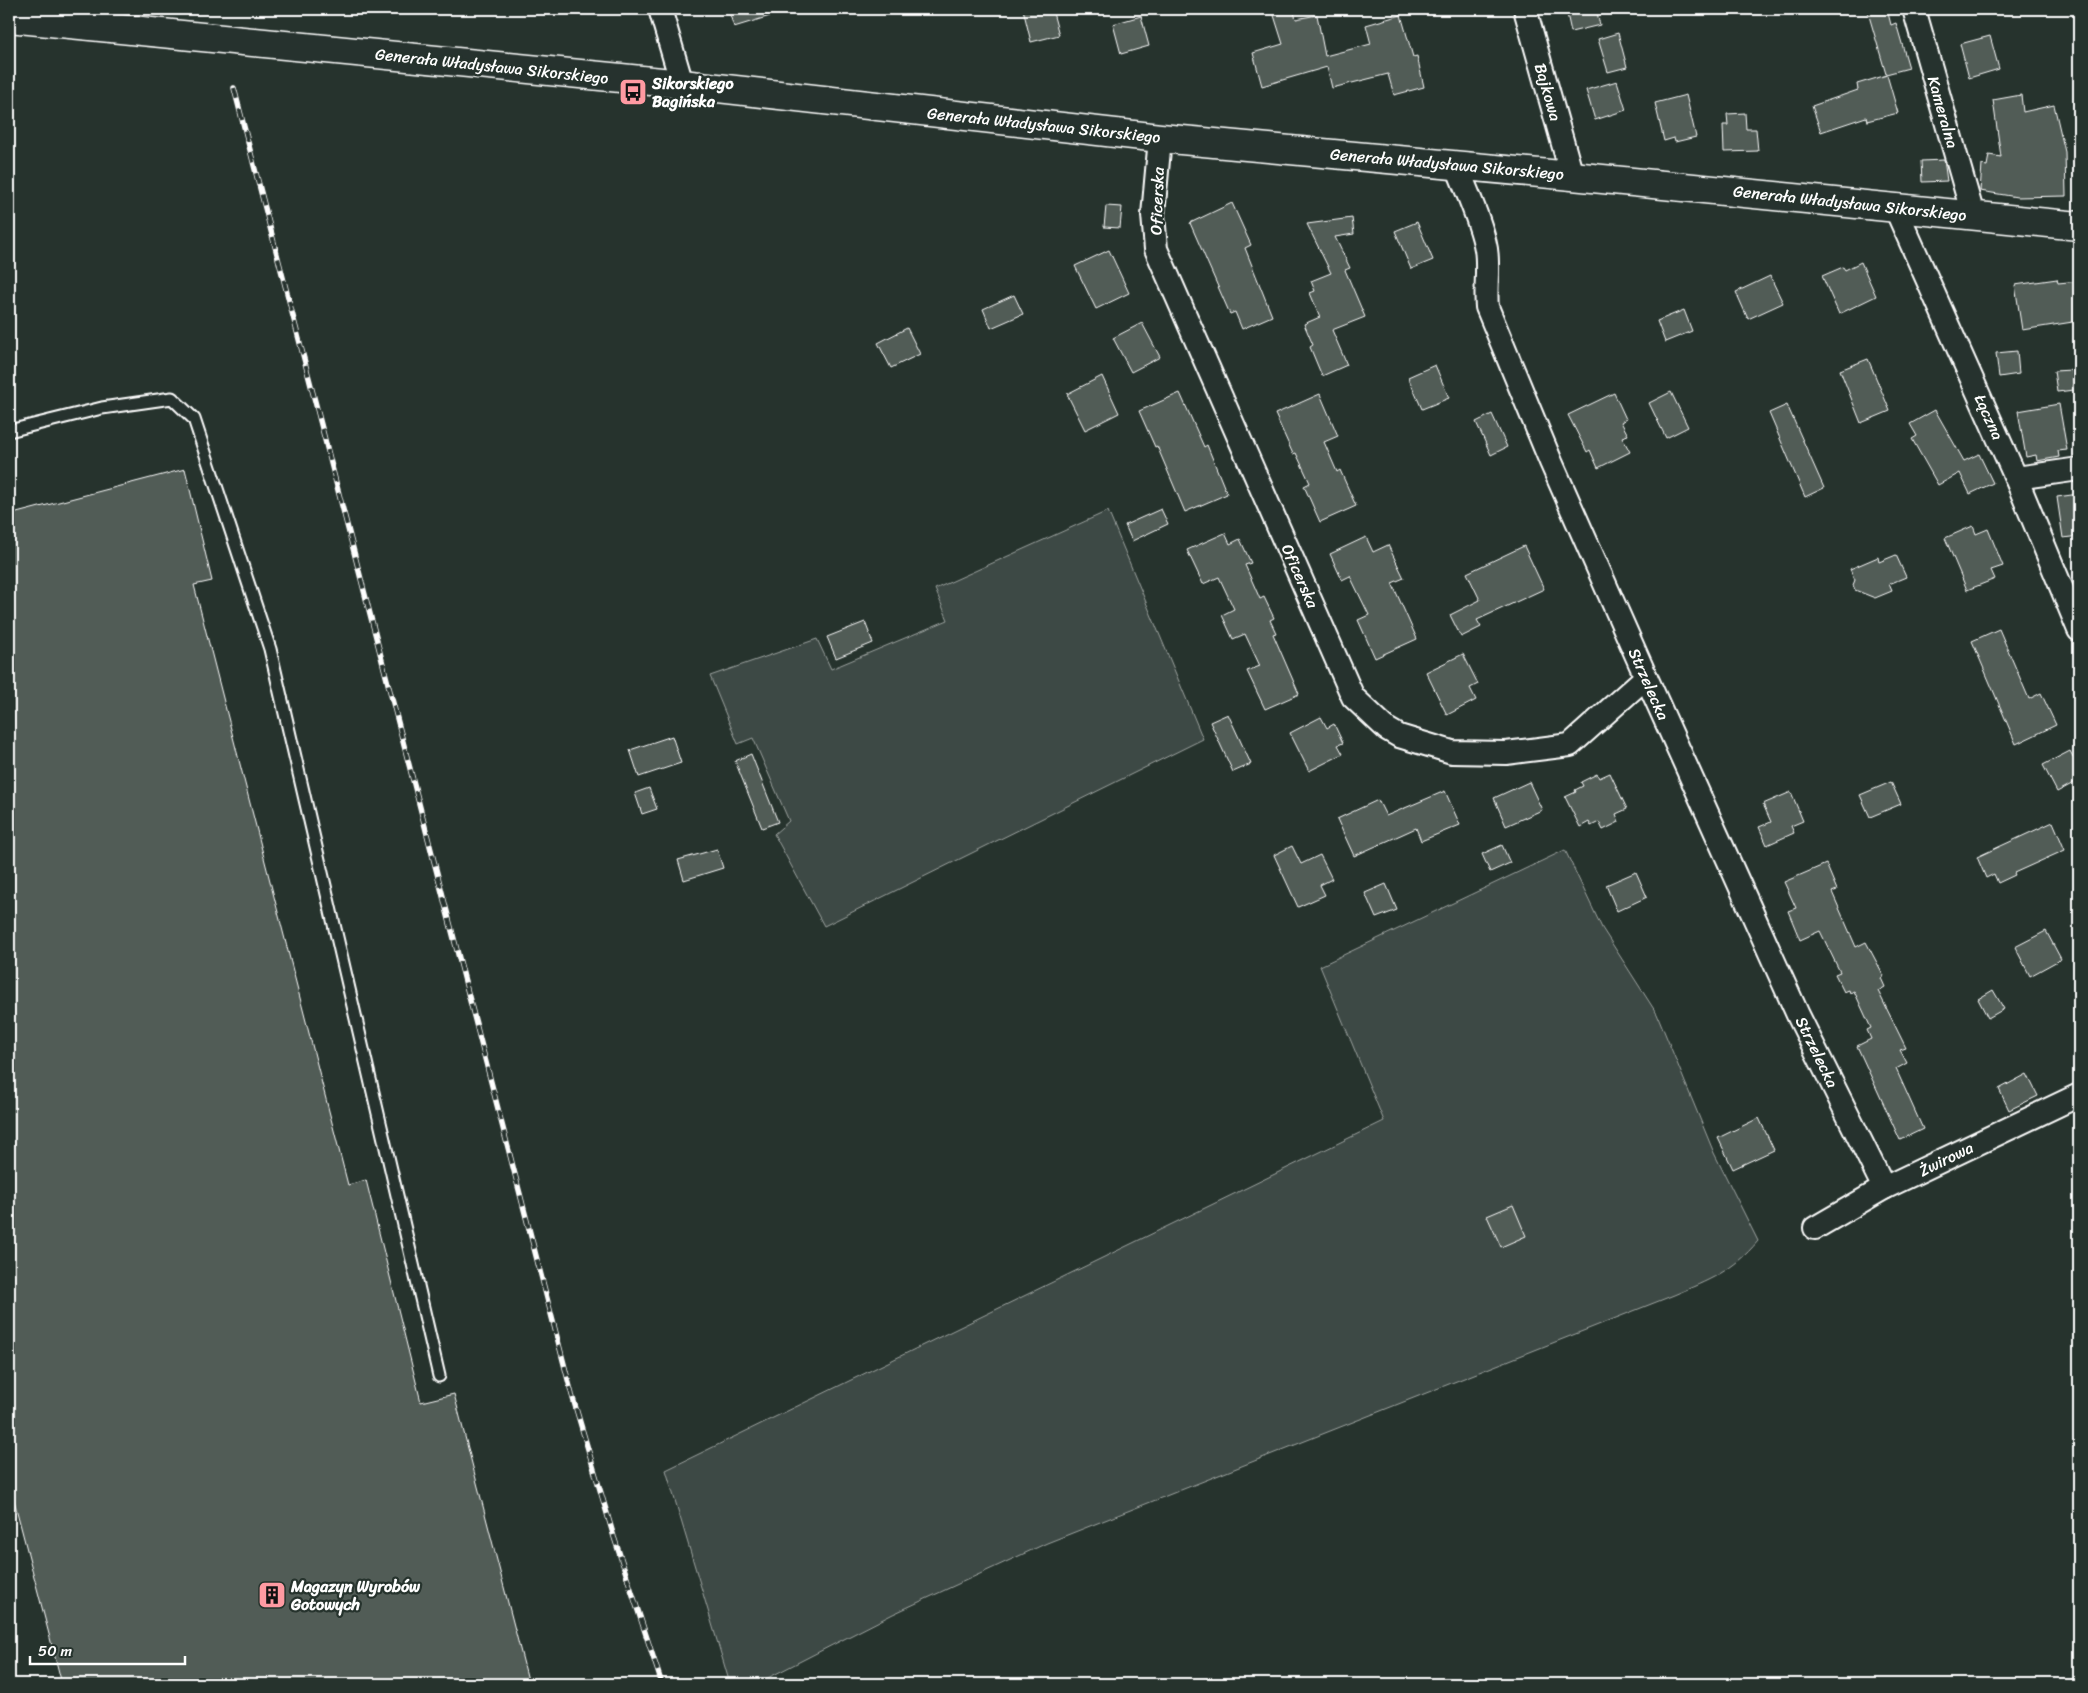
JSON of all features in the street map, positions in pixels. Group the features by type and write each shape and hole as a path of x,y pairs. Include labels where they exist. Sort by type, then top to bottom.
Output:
{"street":[{"path":"660,9 682,84"},
{"name":"Bajkowa","path":"1525,9 1572,176"},
{"name":"Kameralna","path":"1914,9 1973,216"},
{"name":"Generała Władysława Sikorskiego","path":"9,18 682,84 1160,138 2079,226"},
{"name":"Oficerska","path":"1160,138 1153,215 1156,249 1353,697 1386,729 1413,741 1452,752 1506,753 1570,746 1646,677"},
{"name":"Strzelecka","path":"1457,166 1481,229 1486,251 1485,292 1487,307 1551,462 1798,1015 1884,1188"},
{"name":"Łączna","path":"1895,207 2016,478 2079,630"},
{"path":"2016,478 2079,469"},
{"name":"Żwirowa","path":"1815,1228 1884,1188 2079,1095"}],"lane":[{"path":"9,431 102,408 172,398 194,419 270,649 439,1376"}],"shaded area":[{"path":"1108,511 1203,739 824,926 774,834 789,821 753,738 738,744 710,676 817,639 831,669 948,620 935,589"},
{"path":"1565,850 1602,928 1657,1014 1714,1153 1758,1241 1748,1252 1729,1268 1698,1285 1047,1543 893,1614 756,1684 730,1684 666,1470 1384,1121 1320,966"}],"building":[{"path":"728,9 779,9 780,13 734,27"},
{"path":"1023,9 1052,9 1059,35 1031,42"},
{"path":"1272,9 1293,9 1296,19 1317,15 1325,56 1371,44 1366,25 1401,15 1413,57 1417,56 1424,87 1394,95 1388,74 1332,88 1327,67 1262,86 1253,53 1283,44"},
{"path":"1566,9 1596,9 1600,25 1571,32"},
{"path":"1867,9 1887,9 1891,25 1896,23 1909,68 1886,74"},
{"path":"1141,16 1149,46 1121,54 1113,24"},
{"path":"1618,33 1627,67 1608,72 1598,39"},
{"path":"1990,36 1999,69 1969,78 1960,44"},
{"path":"1887,75 1898,113 1867,121 1866,117 1821,132 1812,106 1858,90 1857,84"},
{"path":"1617,81 1626,110 1595,120 1586,90"},
{"path":"1686,95 1696,137 1675,142 1674,138 1664,141 1655,103"},
{"path":"2021,95 2023,112 2054,105 2065,152 2066,196 2017,197 1980,191 1982,165 1987,166 1989,155 2001,157 1993,100"},
{"path":"1745,113 1746,129 1756,129 1758,151 1724,152 1723,125 1728,125 1727,114"},
{"path":"1944,160 1947,181 1922,182 1921,161"},
{"path":"1232,203 1251,245 1245,248 1272,316 1242,329 1235,312 1230,314 1190,223"},
{"path":"1106,206 1122,207 1120,228 1104,227"},
{"path":"1352,218 1354,234 1335,237 1350,268 1345,270 1365,317 1332,330 1347,365 1322,376 1310,347 1313,345 1304,324 1320,317 1310,293 1315,291 1311,281 1331,273 1307,224"},
{"path":"1417,222 1433,260 1411,269 1395,231"},
{"path":"1109,250 1129,293 1096,309 1075,266"},
{"path":"1861,262 1876,296 1839,314 1822,276 1843,267 1845,270"},
{"path":"1770,276 1783,303 1748,319 1736,292"},
{"path":"2057,279 2058,283 2079,281 2079,321 2022,330 2015,285"},
{"path":"1014,295 1023,314 991,328 983,309"},
{"path":"1684,310 1692,331 1665,342 1657,321"},
{"path":"1142,323 1160,357 1131,372 1113,338"},
{"path":"907,328 920,354 891,368 878,343"},
{"path":"2017,351 2019,374 1999,377 1996,353"},
{"path":"1868,359 1890,411 1861,423 1840,370"},
{"path":"1435,365 1449,398 1422,409 1408,377"},
{"path":"2072,370 2074,390 2057,392 2054,371"},
{"path":"1102,376 1119,413 1085,430 1067,394"},
{"path":"1671,392 1688,427 1666,438 1649,403"},
{"path":"1180,393 1204,447 1207,445 1227,494 1185,512 1157,446 1155,447 1139,411"},
{"path":"1614,393 1626,419 1621,422 1628,435 1622,437 1630,452 1598,468 1590,450 1587,452 1568,415"},
{"path":"1320,394 1338,436 1324,442 1337,472 1340,470 1356,506 1320,522 1304,486 1310,483 1296,453 1293,454 1275,414"},
{"path":"2059,404 2067,450 2058,451 2059,457 2037,461 2036,455 2026,457 2018,411"},
{"path":"1787,405 1824,488 1805,497 1769,413"},
{"path":"1935,410 1964,461 1979,454 1993,483 1970,494 1960,473 1938,485 1912,439 1917,436 1910,424"},
{"path":"1492,414 1507,447 1491,455 1476,422"},
{"path":"185,469 212,581 194,585 348,1185 366,1180 421,1402 454,1394 529,1684 62,1684 9,1481 9,515"},
{"path":"2079,494 2079,536 2063,538 2057,497"},
{"path":"1161,509 1168,524 1132,541 1125,525"},
{"path":"1973,526 1976,534 1988,529 2003,566 1991,570 1995,579 1967,590 1945,538"},
{"path":"1225,533 1230,544 1240,539 1251,563 1245,565 1260,599 1264,597 1274,618 1270,620 1276,633 1273,634 1299,694 1265,709 1247,671 1260,666 1245,634 1233,639 1222,615 1234,609 1219,577 1203,584 1187,550"},
{"path":"1366,537 1373,552 1388,545 1404,578 1392,583 1417,639 1375,658 1358,620 1369,615 1350,576 1342,580 1330,554"},
{"path":"1524,546 1544,589 1477,620 1481,627 1461,637 1450,615 1480,600 1467,573"},
{"path":"1896,555 1906,577 1889,584 1892,591 1875,598 1855,590 1853,585 1855,580 1850,569 1878,557 1879,562"},
{"path":"865,622 873,643 836,658 827,637"},
{"path":"1999,629 2029,699 2041,693 2056,725 2016,744 1972,641"},
{"path":"1463,654 1478,684 1470,688 1476,700 1447,715 1426,672"},
{"path":"1228,714 1251,764 1233,772 1210,722"},
{"path":"1321,717 1327,728 1334,724 1343,743 1338,745 1343,754 1309,771 1290,733"},
{"path":"672,736 681,763 639,777 630,750"},
{"path":"2070,751 2079,768 2079,780 2057,792 2043,765"},
{"path":"751,754 778,822 762,828 735,761"},
{"path":"1610,773 1627,809 1616,814 1619,822 1603,830 1599,822 1591,826 1589,822 1580,827 1565,797 1583,786 1581,782 1597,774 1599,778"},
{"path":"1529,782 1542,810 1506,826 1494,798"},
{"path":"1891,782 1901,804 1870,817 1860,795"},
{"path":"649,788 657,809 642,814 635,793"},
{"path":"1445,791 1460,825 1421,841 1416,828 1354,856 1337,819 1378,800 1386,816"},
{"path":"1791,792 1803,821 1791,826 1794,833 1767,845 1759,827 1771,822 1763,804"},
{"path":"2053,822 2065,850 2014,873 2015,875 1998,883 1994,874 1986,878 1977,857"},
{"path":"1502,845 1510,863 1490,872 1482,854"},
{"path":"1292,846 1301,864 1320,855 1332,879 1320,885 1325,895 1298,907 1274,855"},
{"path":"717,849 723,868 684,880 678,860"},
{"path":"1826,864 1837,890 1832,892 1856,947 1866,942 1884,976 1881,978 1885,987 1878,991 1906,1048 1900,1050 1907,1063 1896,1069 1923,1129 1900,1140 1857,1046 1871,1039 1867,1030 1871,1028 1854,991 1850,993 1849,990 1844,992 1835,974 1840,972 1820,931 1800,940 1788,911 1796,908 1784,882"},
{"path":"1636,872 1647,897 1617,911 1606,885"},
{"path":"1386,884 1397,910 1376,918 1365,893"},
{"path":"2046,931 2061,959 2030,976 2015,947"},
{"path":"1993,990 2004,1009 1988,1018 1978,999"},
{"path":"2027,1074 2038,1096 2009,1110 1999,1089"},
{"path":"1759,1118 1774,1150 1733,1169 1718,1138"},
{"path":"1513,1205 1526,1236 1501,1247 1487,1216"}],"railway":[{"path":"234,88 572,1395 614,1537 662,1684"}],"place":[{"name":"Sikorskiego Bagińska","path":"633,92"},
{"name":"Magazyn Wyrobów Gotowych","path":"272,1595"}]}
